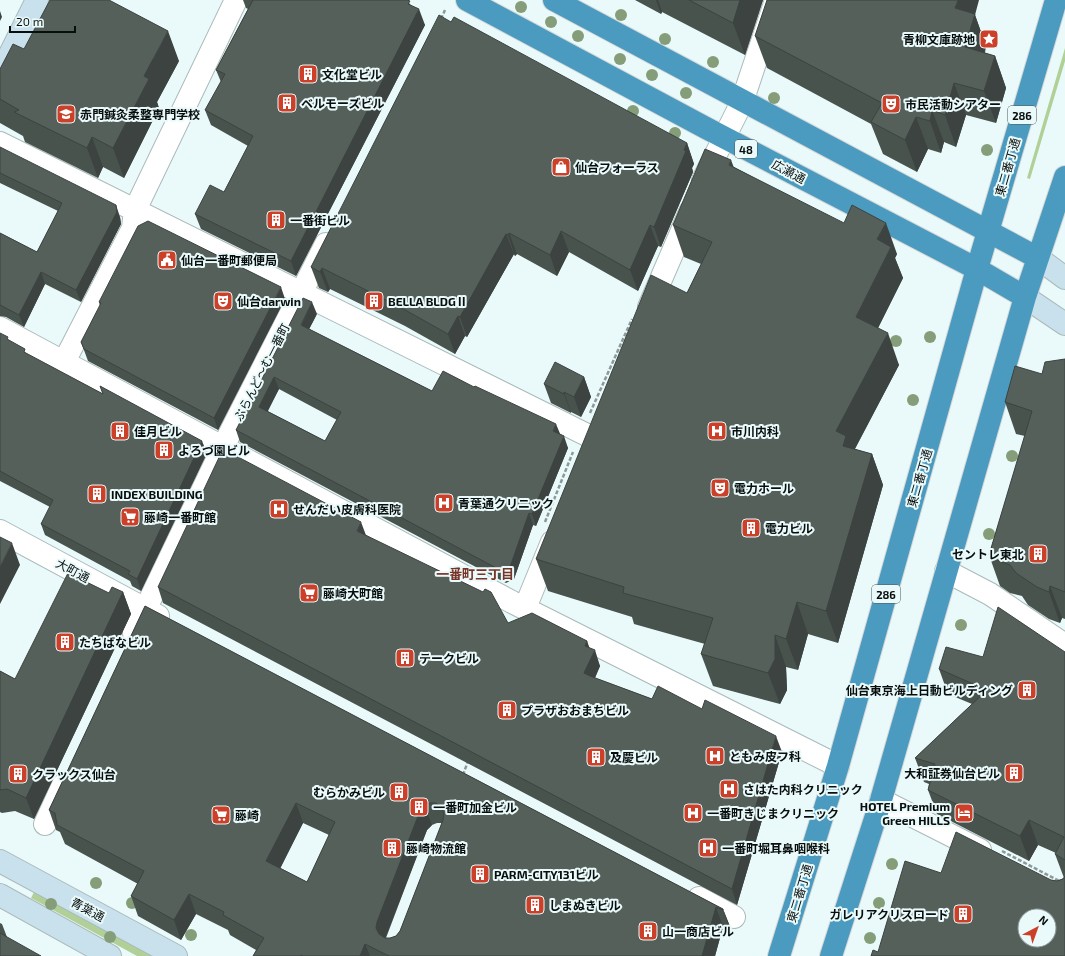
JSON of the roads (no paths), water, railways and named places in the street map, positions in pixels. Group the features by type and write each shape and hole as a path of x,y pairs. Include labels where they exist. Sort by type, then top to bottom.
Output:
{"highway":[{"name":"広瀬通","path":"467,0 724,137 977,269 1025,297"},
{"path":"554,0 742,102 1038,258"},
{"name":"東二番丁通","path":"779,956 838,766 977,269 1056,0"},
{"path":"830,956 881,800 1025,297 1065,177"}],"street":[{"path":"0,74 37,0"},
{"path":"64,362 133,228 135,210 236,0"},
{"path":"637,322 709,167 742,102 776,0"},
{"path":"0,143 302,292 585,447 595,417"},
{"name":"ぶらんど～む一番町","path":"125,651 223,447 336,226"},
{"path":"1038,258 1065,278"},
{"name":"広瀬通","path":"1025,297 1065,324"},
{"path":"0,328 525,608 838,766"},
{"path":"525,608 552,523"},
{"name":"大町通","path":"0,532 173,624"},
{"path":"946,571 990,594 1065,645"},
{"path":"45,824 72,767"},
{"path":"881,800 996,858"},
{"name":"青葉通","path":"0,861 176,956"},
{"path":"678,888 734,917"},
{"path":"0,895 110,956"}],"place":[{"name":"青柳文庫跡地","path":"989,39"},
{"name":"文化堂ビル","path":"308,74"},
{"name":"ベルモーズビル","path":"287,103"},
{"name":"市民活動シアター","path":"891,104"},
{"name":"赤門鍼灸柔整専門学校","path":"66,114"},
{"name":"仙台フォーラス","path":"561,167"},
{"name":"一番街ビル","path":"276,220"},
{"name":"仙台一番町郵便局","path":"167,260"},
{"name":"仙台darwin","path":"223,301"},
{"name":"BELLA BLDGⅡ","path":"374,301"},
{"name":"佳月ビル","path":"120,431"},
{"name":"市川内科","path":"717,431"},
{"name":"よろづ園ビル","path":"164,450"},
{"name":"電力ホール","path":"720,488"},
{"name":"INDEX BUILDING","path":"97,494"},
{"name":"青葉通クリニック","path":"444,503"},
{"name":"せんだい皮膚科医院","path":"279,509"},
{"name":"藤崎一番町館","path":"130,517"},
{"name":"電力ビル","path":"751,528"},
{"name":"セントレ東北","path":"1038,554"},
{"name":"藤崎大町館","path":"309,593"},
{"name":"たちばなビル","path":"65,642"},
{"name":"テークビル","path":"405,658"},
{"name":"仙台東京海上日動ビルディング","path":"1027,690"},
{"name":"プラザおおまちビル","path":"507,710"},
{"name":"ともみ皮フ科","path":"715,756"},
{"name":"及慶ビル","path":"596,757"},
{"name":"大和証券仙台ビル","path":"1014,773"},
{"name":"クラックス仙台","path":"18,774"},
{"name":"さはた内科クリニック","path":"729,789"},
{"name":"むらかみビル","path":"399,792"},
{"name":"一番町加金ビル","path":"419,807"},
{"name":"一番町きじまクリニック","path":"693,813"},
{"name":"HOTEL Premium Green HILLS","path":"964,813"},
{"name":"藤崎","path":"221,815"},
{"name":"藤崎物流館","path":"392,848"},
{"name":"一番町堀耳鼻咽喉科","path":"708,848"},
{"name":"PARM-CITY131ビル","path":"480,874"},
{"name":"しまぬきビル","path":"535,905"},
{"name":"ガレリアクリスロード","path":"963,914"},
{"name":"山一商店ビル","path":"648,931"}],"district":[{"name":"一番町三丁目","path":"475,574"}]}
